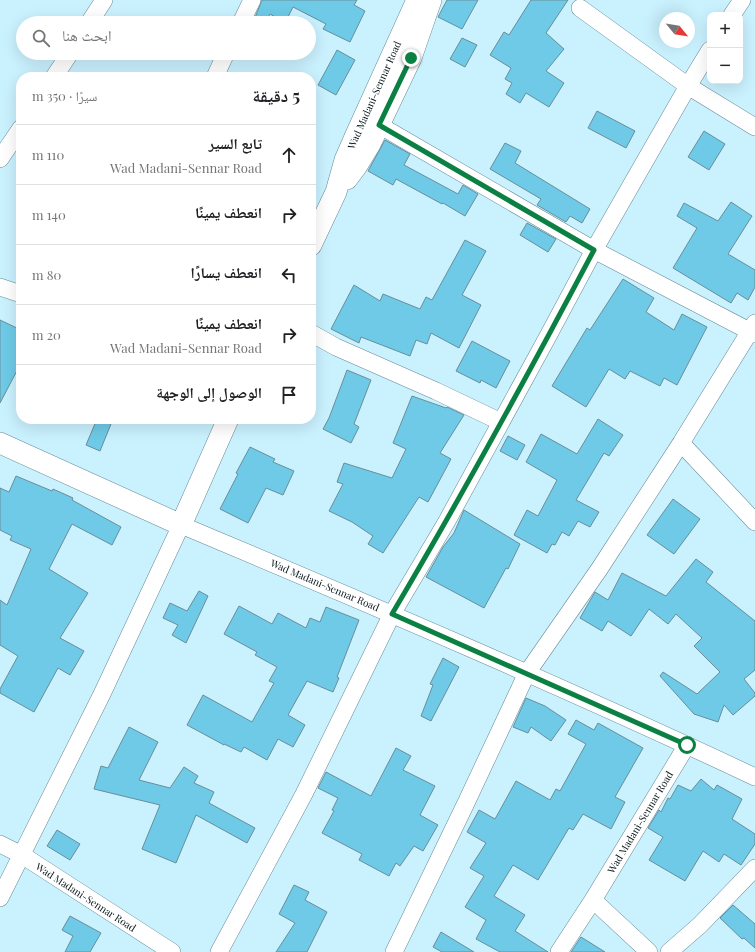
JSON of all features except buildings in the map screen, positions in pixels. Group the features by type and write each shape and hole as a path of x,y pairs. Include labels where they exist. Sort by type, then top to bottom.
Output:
{"street":[{"path":"94,16 104,0"},
{"path":"244,16 252,0"},
{"name":"Wad Madani-Sennar Road","path":"316,234 336,192 345,160 417,0"},
{"name":"Wad Madani-Sennar Road","path":"336,192 356,167 370,144 411,58 431,0"},
{"path":"734,12 742,0"},
{"path":"580,8 688,86 755,127"},
{"path":"219,952 304,794 392,614 447,521 594,250 707,55"},
{"path":"57,72 65,60"},
{"path":"217,72 223,60"},
{"path":"379,125 594,250 753,330 600,568 527,673 394,952"},
{"path":"0,159 16,135"},
{"path":"0,287 16,292"},
{"path":"316,336 336,347 436,391 501,422"},
{"path":"0,898 102,694 181,525 226,424"},
{"name":"Wad Madani-Sennar Road","path":"0,443 181,525 527,673 755,777"},
{"path":"681,443 755,522"},
{"name":"Wad Madani-Sennar Road","path":"559,952 593,900 687,745"},
{"name":"Wad Madani-Sennar Road","path":"0,844 22,856 172,952"},
{"path":"669,952 700,925 755,868"},
{"path":"593,900 649,952"}],"route":[{"path":"411,58 379,125 594,250 447,521 392,614 687,745"}]}
